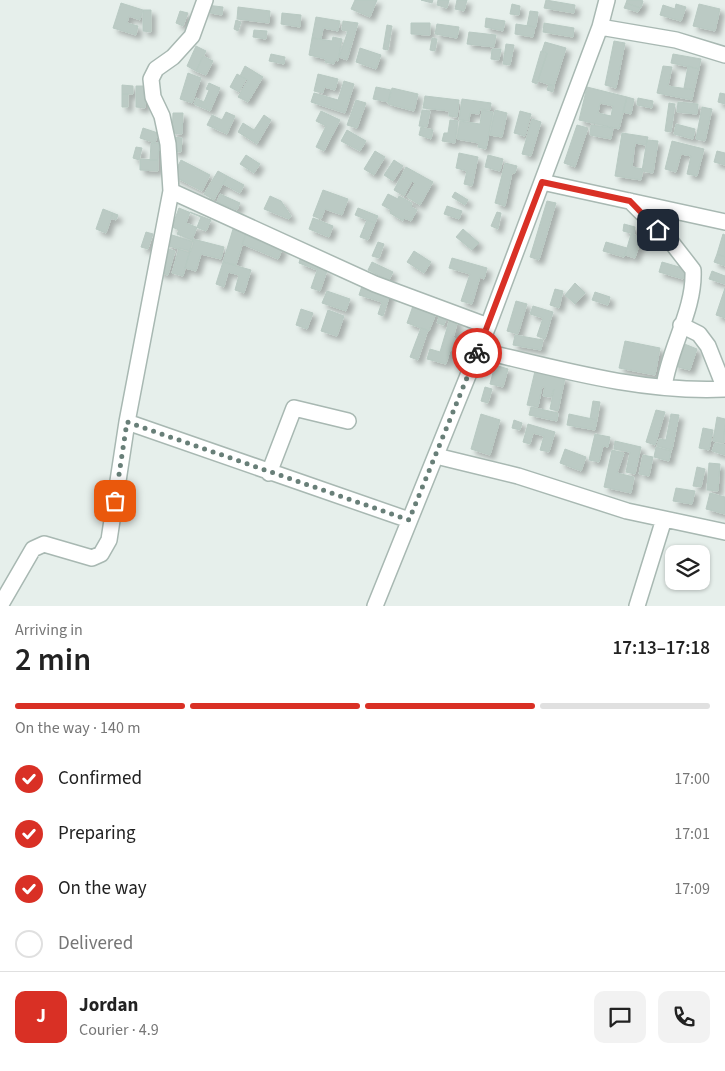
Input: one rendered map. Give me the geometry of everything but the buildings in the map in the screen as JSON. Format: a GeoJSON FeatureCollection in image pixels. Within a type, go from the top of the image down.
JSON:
{"type":"FeatureCollection","features":[{"type":"Feature","properties":{"kind":"street"},"geometry":{"type":"LineString","coordinates":[[0,606],[33,549],[44,544],[92,558],[102,554],[109,540],[127,422],[171,191],[168,144],[162,116],[153,97],[151,80],[156,69],[172,57],[192,36],[205,0]]}},
{"type":"Feature","properties":{"kind":"street"},"geometry":{"type":"LineString","coordinates":[[375,606],[488,326],[600,27],[607,0]]}},
{"type":"Feature","properties":{"kind":"street"},"geometry":{"type":"LineString","coordinates":[[600,27],[676,40],[725,55]]}},
{"type":"Feature","properties":{"kind":"street"},"geometry":{"type":"LineString","coordinates":[[542,182],[725,222]]}},
{"type":"Feature","properties":{"kind":"street"},"geometry":{"type":"LineString","coordinates":[[171,191],[375,284],[488,326]]}},
{"type":"Feature","properties":{"kind":"street"},"geometry":{"type":"LineString","coordinates":[[630,201],[672,243],[693,270],[693,282],[667,369],[664,387]]}},
{"type":"Feature","properties":{"kind":"street"},"geometry":{"type":"LineString","coordinates":[[478,350],[612,381],[692,391],[725,389],[708,346],[699,334],[681,325]]}},
{"type":"Feature","properties":{"kind":"street"},"geometry":{"type":"LineString","coordinates":[[269,473],[294,408],[348,421]]}},
{"type":"Feature","properties":{"kind":"street"},"geometry":{"type":"LineString","coordinates":[[127,422],[169,434],[269,473],[409,520]]}},
{"type":"Feature","properties":{"kind":"street"},"geometry":{"type":"LineString","coordinates":[[436,456],[518,476],[628,510],[725,532]]}},
{"type":"Feature","properties":{"kind":"street"},"geometry":{"type":"LineString","coordinates":[[637,606],[664,519]]}},
{"type":"Feature","properties":{"kind":"way so far"},"geometry":{"type":"LineString","coordinates":[[115,501],[127,422],[169,434],[269,473],[409,520],[477,353]]}},
{"type":"Feature","properties":{"kind":"route"},"geometry":{"type":"LineString","coordinates":[[477,353],[542,182],[630,201],[658,230]]}}]}
